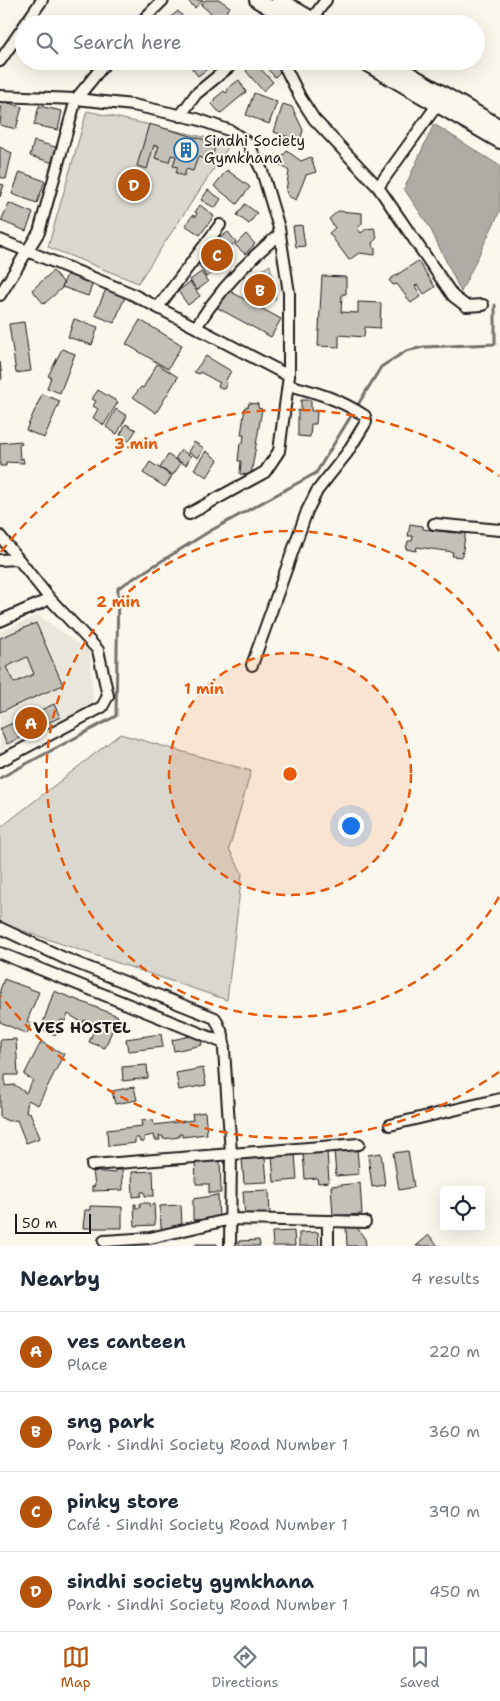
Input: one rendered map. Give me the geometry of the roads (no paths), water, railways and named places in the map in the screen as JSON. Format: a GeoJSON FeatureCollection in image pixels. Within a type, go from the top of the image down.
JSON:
{"type":"FeatureCollection","features":[{"type":"Feature","properties":{"kind":"main road"},"geometry":{"type":"LineString","coordinates":[[257,0],[284,15]]}},
{"type":"Feature","properties":{"kind":"main road"},"geometry":{"type":"LineString","coordinates":[[279,0],[288,15]]}},
{"type":"Feature","properties":{"kind":"main road"},"geometry":{"type":"LineString","coordinates":[[380,70],[500,126]]}},
{"type":"Feature","properties":{"kind":"main road"},"geometry":{"type":"LineString","coordinates":[[399,70],[500,141]]}},
{"type":"Feature","properties":{"kind":"street"},"geometry":{"type":"LineString","coordinates":[[32,15],[42,0]]}},
{"type":"Feature","properties":{"kind":"street"},"geometry":{"type":"LineString","coordinates":[[148,15],[163,0]]}},
{"type":"Feature","properties":{"kind":"street"},"geometry":{"type":"LineString","coordinates":[[319,15],[326,0]]}},
{"type":"Feature","properties":{"kind":"street"},"geometry":{"type":"LineString","coordinates":[[0,61],[15,39]]}},
{"type":"Feature","properties":{"kind":"street"},"geometry":{"type":"LineString","coordinates":[[0,295],[39,232],[76,98],[99,70]]}},
{"type":"Feature","properties":{"kind":"street"},"geometry":{"type":"LineString","coordinates":[[180,116],[196,94],[225,70]]}},
{"type":"Feature","properties":{"kind":"street"},"geometry":{"type":"LineString","coordinates":[[286,70],[300,98],[314,119],[378,187],[453,296],[466,306],[483,305]]}},
{"type":"Feature","properties":{"kind":"street"},"geometry":{"type":"LineString","coordinates":[[0,96],[76,98],[133,104],[180,116],[231,131],[248,143],[262,171],[280,234],[289,293],[289,380],[279,451],[265,472],[189,514]]}},
{"type":"Feature","properties":{"kind":"street"},"geometry":{"type":"LineString","coordinates":[[378,187],[441,100]]}},
{"type":"Feature","properties":{"kind":"street"},"geometry":{"type":"LineString","coordinates":[[158,307],[220,225]]}},
{"type":"Feature","properties":{"kind":"street"},"geometry":{"type":"LineString","coordinates":[[196,327],[226,285],[247,262],[280,234]]}},
{"type":"Feature","properties":{"kind":"street"},"geometry":{"type":"LineString","coordinates":[[0,240],[130,293],[196,327],[289,380],[350,405],[365,416],[365,426],[317,491],[307,511],[252,665]]}},
{"type":"Feature","properties":{"kind":"street"},"geometry":{"type":"LineString","coordinates":[[434,524],[500,530]]}},
{"type":"Feature","properties":{"kind":"street"},"geometry":{"type":"LineString","coordinates":[[0,536],[50,599],[98,650],[108,696],[102,707],[0,761]]}},
{"type":"Feature","properties":{"kind":"street"},"geometry":{"type":"LineString","coordinates":[[0,560],[17,559]]}},
{"type":"Feature","properties":{"kind":"street"},"geometry":{"type":"LineString","coordinates":[[0,621],[50,599]]}},
{"type":"Feature","properties":{"kind":"street"},"geometry":{"type":"LineString","coordinates":[[0,928],[64,958],[214,1018],[223,1035],[224,1043],[231,1153],[230,1246]]}},
{"type":"Feature","properties":{"kind":"street"},"geometry":{"type":"LineString","coordinates":[[0,953],[224,1043]]}},
{"type":"Feature","properties":{"kind":"street"},"geometry":{"type":"LineString","coordinates":[[390,1125],[500,1099]]}},
{"type":"Feature","properties":{"kind":"street"},"geometry":{"type":"LineString","coordinates":[[92,1165],[358,1144]]}},
{"type":"Feature","properties":{"kind":"street"},"geometry":{"type":"LineString","coordinates":[[104,1241],[150,1242],[231,1219],[365,1222]]}},
{"type":"Feature","properties":{"kind":"street"},"geometry":{"type":"LineString","coordinates":[[328,1221],[328,1246]]}},
{"type":"Feature","properties":{"kind":"waterway"},"geometry":{"type":"LineString","coordinates":[[0,778],[116,716],[118,588],[210,531],[316,473],[381,367],[406,351],[424,347],[495,344],[495,305]]}},
{"type":"Feature","properties":{"kind":"place","name":"Sindhi Society Gymkhana"},"geometry":{"type":"Point","coordinates":[186,150]}},
{"type":"Feature","properties":{"kind":"place","name":"sindhi society gymkhana"},"geometry":{"type":"Point","coordinates":[134,185]}},
{"type":"Feature","properties":{"kind":"place","name":"pinky store"},"geometry":{"type":"Point","coordinates":[217,255]}},
{"type":"Feature","properties":{"kind":"place","name":"sng park"},"geometry":{"type":"Point","coordinates":[260,290]}},
{"type":"Feature","properties":{"kind":"place","name":"ves canteen"},"geometry":{"type":"Point","coordinates":[31,723]}},
{"type":"Feature","properties":{"kind":"district","name":"VES HOSTEL"},"geometry":{"type":"Point","coordinates":[82,1027]}}]}
